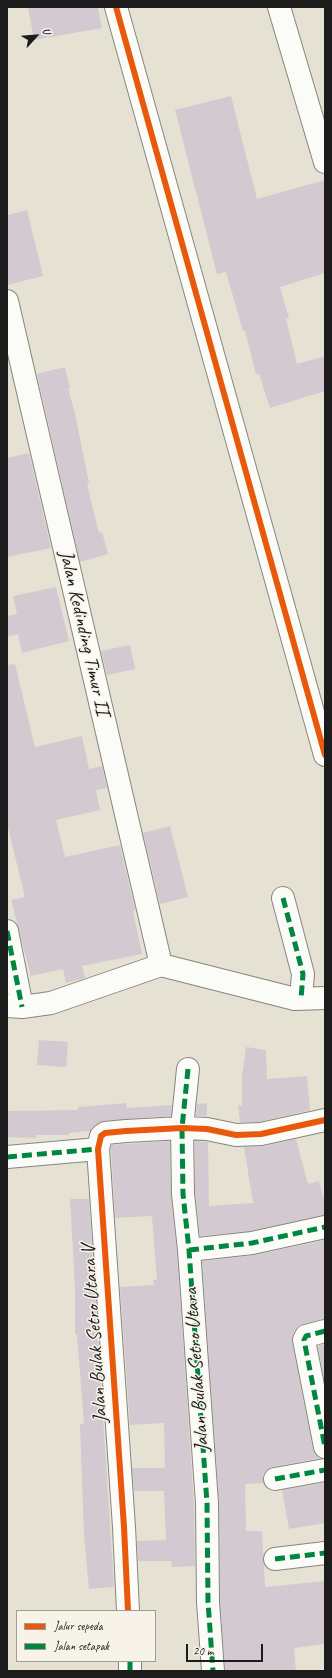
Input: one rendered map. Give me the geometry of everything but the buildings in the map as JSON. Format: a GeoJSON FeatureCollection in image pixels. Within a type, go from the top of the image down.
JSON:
{"type":"FeatureCollection","features":[{"type":"Feature","properties":{"kind":"street"},"geometry":{"type":"LineString","coordinates":[[118,7],[325,755]]}},
{"type":"Feature","properties":{"kind":"street"},"geometry":{"type":"LineString","coordinates":[[279,7],[325,162]]}},
{"type":"Feature","properties":{"kind":"street","name":"Jalan Kedinding Timur II"},"geometry":{"type":"LineString","coordinates":[[7,301],[161,965]]}},
{"type":"Feature","properties":{"kind":"street"},"geometry":{"type":"LineString","coordinates":[[283,898],[303,974],[301,999]]}},
{"type":"Feature","properties":{"kind":"street"},"geometry":{"type":"LineString","coordinates":[[7,931],[14,1007],[51,1003],[161,965],[295,999],[325,998]]}},
{"type":"Feature","properties":{"kind":"street","name":"Jalan Bulak Setro Utara"},"geometry":{"type":"LineString","coordinates":[[188,1069],[182,1128],[183,1194],[189,1250],[207,1503],[208,1602],[213,1671]]}},
{"type":"Feature","properties":{"kind":"street"},"geometry":{"type":"LineString","coordinates":[[7,1157],[98,1149],[101,1136],[105,1134],[182,1128],[207,1129],[236,1134],[261,1134],[325,1120]]}},
{"type":"Feature","properties":{"kind":"street","name":"Jalan Bulak Setro Utara V"},"geometry":{"type":"LineString","coordinates":[[98,1149],[124,1527],[128,1610]]}},
{"type":"Feature","properties":{"kind":"street"},"geometry":{"type":"LineString","coordinates":[[189,1250],[252,1243],[325,1227]]}},
{"type":"Feature","properties":{"kind":"street"},"geometry":{"type":"LineString","coordinates":[[325,1331],[306,1336],[304,1340],[325,1447]]}},
{"type":"Feature","properties":{"kind":"street"},"geometry":{"type":"LineString","coordinates":[[276,1479],[325,1470]]}},
{"type":"Feature","properties":{"kind":"street"},"geometry":{"type":"LineString","coordinates":[[275,1559],[325,1553]]}},
{"type":"Feature","properties":{"kind":"marked path"},"geometry":{"type":"LineString","coordinates":[[283,898],[303,974],[301,999]]}},
{"type":"Feature","properties":{"kind":"marked path"},"geometry":{"type":"LineString","coordinates":[[7,931],[22,1007]]}},
{"type":"Feature","properties":{"kind":"marked path"},"geometry":{"type":"LineString","coordinates":[[188,1069],[182,1128],[183,1194],[189,1250],[207,1503],[208,1602],[213,1671]]}},
{"type":"Feature","properties":{"kind":"marked path"},"geometry":{"type":"LineString","coordinates":[[7,1157],[98,1149]]}},
{"type":"Feature","properties":{"kind":"marked path"},"geometry":{"type":"LineString","coordinates":[[189,1250],[252,1243],[325,1227]]}},
{"type":"Feature","properties":{"kind":"marked path"},"geometry":{"type":"LineString","coordinates":[[325,1331],[306,1336],[304,1340],[325,1447]]}},
{"type":"Feature","properties":{"kind":"marked path"},"geometry":{"type":"LineString","coordinates":[[275,1479],[325,1470]]}},
{"type":"Feature","properties":{"kind":"marked path"},"geometry":{"type":"LineString","coordinates":[[275,1559],[325,1553]]}},
{"type":"Feature","properties":{"kind":"marked path"},"geometry":{"type":"LineString","coordinates":[[130,1662],[130,1671]]}},
{"type":"Feature","properties":{"kind":"cycle path"},"geometry":{"type":"LineString","coordinates":[[116,7],[325,755]]}},
{"type":"Feature","properties":{"kind":"cycle path"},"geometry":{"type":"LineString","coordinates":[[128,1610],[124,1527],[98,1149],[101,1136],[105,1133],[182,1128],[207,1129],[236,1135],[261,1134],[325,1120]]}}]}
